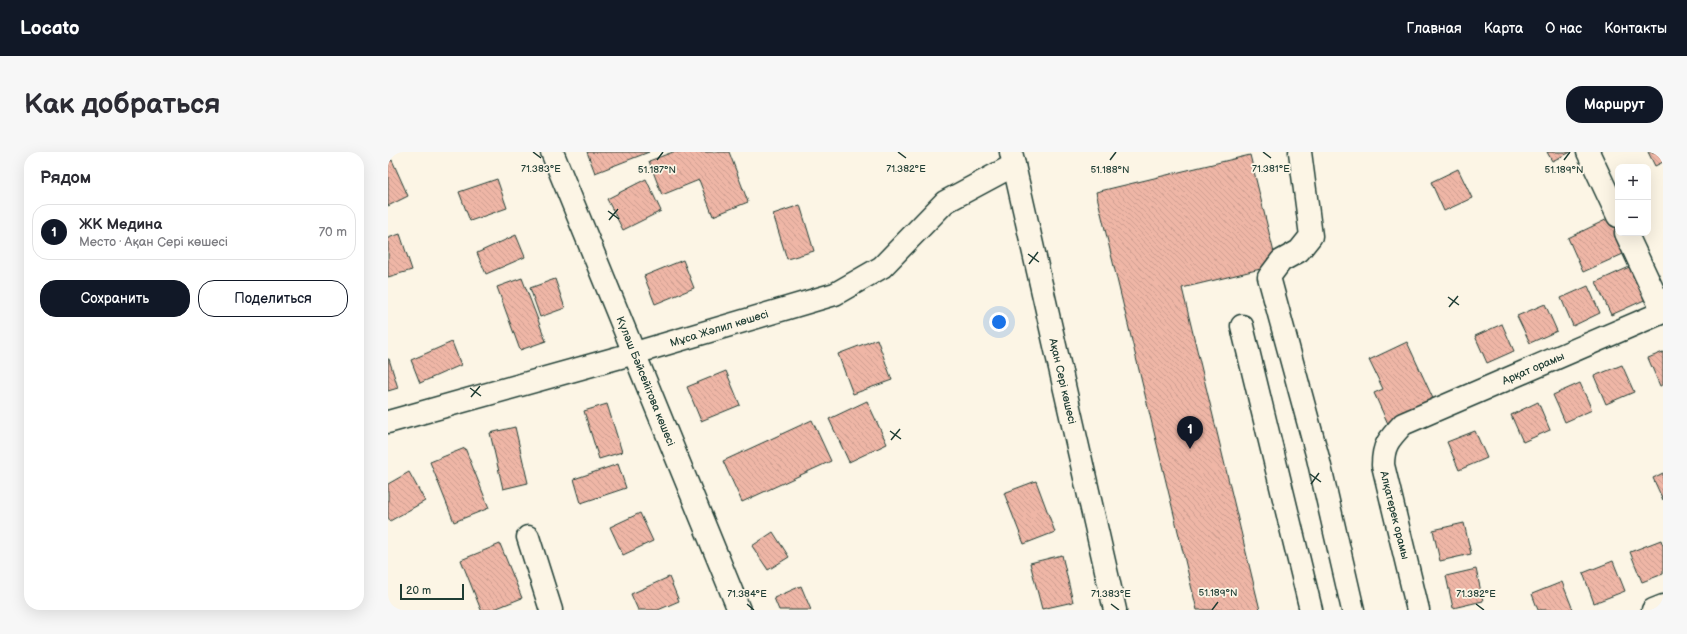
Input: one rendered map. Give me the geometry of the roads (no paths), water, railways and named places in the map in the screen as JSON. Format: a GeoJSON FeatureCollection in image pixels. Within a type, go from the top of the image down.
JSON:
{"type":"FeatureCollection","features":[{"type":"Feature","properties":{"kind":"street","name":"Күләш Бәйсейітова көшесі"},"geometry":{"type":"LineString","coordinates":[[552,152],[739,610]]}},
{"type":"Feature","properties":{"kind":"street"},"geometry":{"type":"LineString","coordinates":[[1300,152],[1311,236],[1299,251],[1281,261],[1269,277],[1318,458],[1353,610]]}},
{"type":"Feature","properties":{"kind":"street"},"geometry":{"type":"LineString","coordinates":[[1588,152],[1615,210]]}},
{"type":"Feature","properties":{"kind":"street","name":"Мұса Жәлил көшесі"},"geometry":{"type":"LineString","coordinates":[[388,422],[635,353],[835,294],[882,267],[945,202],[1013,159]]}},
{"type":"Feature","properties":{"kind":"street","name":"Ақан Сері көшесі"},"geometry":{"type":"LineString","coordinates":[[1013,159],[1115,610]]}},
{"type":"Feature","properties":{"kind":"street"},"geometry":{"type":"LineString","coordinates":[[1627,236],[1663,312]]}},
{"type":"Feature","properties":{"kind":"street","name":"Арқат орамы"},"geometry":{"type":"LineString","coordinates":[[1402,424],[1663,312]]}},
{"type":"Feature","properties":{"kind":"street"},"geometry":{"type":"LineString","coordinates":[[1242,326],[1311,610]]}},
{"type":"Feature","properties":{"kind":"street","name":"Алқатерек орамы"},"geometry":{"type":"LineString","coordinates":[[1402,424],[1387,441],[1383,455],[1383,465],[1418,610]]}},
{"type":"Feature","properties":{"kind":"street"},"geometry":{"type":"LineString","coordinates":[[528,537],[551,610]]}},
{"type":"Feature","properties":{"kind":"street"},"geometry":{"type":"LineString","coordinates":[[1653,610],[1663,606]]}},
{"type":"Feature","properties":{"kind":"place","name":"ЖК Медина"},"geometry":{"type":"Point","coordinates":[1190,449]}}]}
